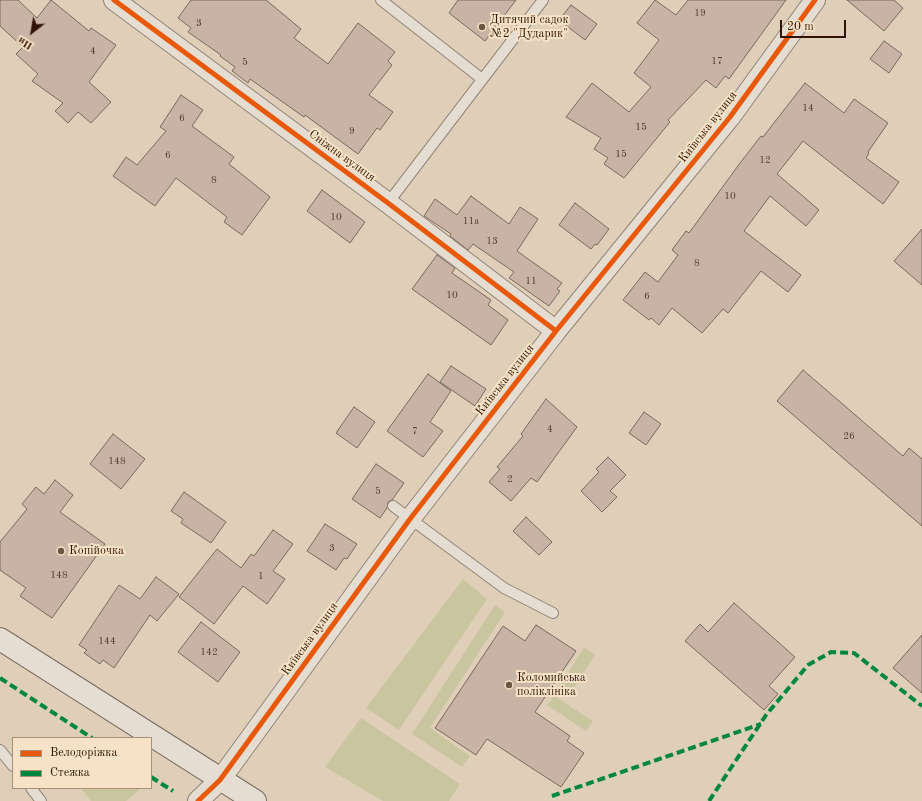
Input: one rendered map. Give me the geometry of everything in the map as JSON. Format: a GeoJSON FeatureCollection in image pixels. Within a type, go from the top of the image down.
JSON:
{"type":"FeatureCollection","features":[{"type":"Feature","properties":{"kind":"main road"},"geometry":{"type":"LineString","coordinates":[[0,639],[255,801]]}},
{"type":"Feature","properties":{"kind":"street","name":"Сніжна вулиця"},"geometry":{"type":"LineString","coordinates":[[114,0],[388,203],[556,331]]}},
{"type":"Feature","properties":{"kind":"street","name":"Київська вулиця"},"geometry":{"type":"LineString","coordinates":[[198,801],[220,780],[410,519],[556,331],[730,117],[815,0]]}},
{"type":"Feature","properties":{"kind":"lane"},"geometry":{"type":"LineString","coordinates":[[381,0],[482,79]]}},
{"type":"Feature","properties":{"kind":"lane"},"geometry":{"type":"LineString","coordinates":[[388,203],[543,0]]}},
{"type":"Feature","properties":{"kind":"lane"},"geometry":{"type":"LineString","coordinates":[[393,506],[504,588],[553,613]]}},
{"type":"Feature","properties":{"kind":"lane"},"geometry":{"type":"LineString","coordinates":[[0,750],[12,765]]}},
{"type":"Feature","properties":{"kind":"lane"},"geometry":{"type":"LineString","coordinates":[[32,789],[41,801]]}},
{"type":"Feature","properties":{"kind":"shaded area"},"geometry":{"type":"Polygon","coordinates":[[[463,579],[487,599],[399,730],[366,708],[463,579]]]}},
{"type":"Feature","properties":{"kind":"shaded area"},"geometry":{"type":"Polygon","coordinates":[[[495,605],[505,612],[430,728],[470,756],[462,767],[412,734],[495,605]]]}},
{"type":"Feature","properties":{"kind":"shaded area"},"geometry":{"type":"Polygon","coordinates":[[[584,647],[595,655],[569,696],[558,689],[584,647]]]}},
{"type":"Feature","properties":{"kind":"shaded area"},"geometry":{"type":"Polygon","coordinates":[[[554,696],[593,721],[586,731],[547,705],[554,696]]]}},
{"type":"Feature","properties":{"kind":"shaded area"},"geometry":{"type":"Polygon","coordinates":[[[361,718],[460,784],[449,801],[383,801],[325,767],[361,718]]]}},
{"type":"Feature","properties":{"kind":"shaded area"},"geometry":{"type":"Polygon","coordinates":[[[82,789],[140,789],[126,801],[91,801],[82,789]]]}},
{"type":"Feature","properties":{"kind":"building"},"geometry":{"type":"Polygon","coordinates":[[[0,0],[18,0],[37,18],[51,0],[89,31],[91,28],[116,45],[89,82],[111,102],[91,123],[78,112],[68,123],[55,111],[63,103],[32,81],[38,74],[16,54],[23,47],[0,26],[0,0]]]}},
{"type":"Feature","properties":{"kind":"building"},"geometry":{"type":"Polygon","coordinates":[[[191,0],[266,0],[301,29],[294,38],[328,64],[358,23],[395,52],[388,61],[392,65],[369,95],[393,112],[380,130],[377,128],[358,154],[305,115],[304,117],[250,79],[248,83],[232,71],[235,67],[220,56],[221,55],[188,32],[191,28],[178,18],[191,0]]]}},
{"type":"Feature","properties":{"kind":"building","name":"Дитячий садок №2 \"Дударик\""},"geometry":{"type":"Polygon","coordinates":[[[458,0],[516,0],[485,41],[449,13],[458,0]]]}},
{"type":"Feature","properties":{"kind":"building"},"geometry":{"type":"Polygon","coordinates":[[[655,0],[676,15],[688,0],[786,0],[729,79],[725,76],[716,88],[706,80],[668,120],[670,122],[624,178],[604,164],[608,158],[594,149],[601,138],[566,117],[592,83],[629,112],[651,87],[634,73],[659,40],[637,23],[655,0]]]}},
{"type":"Feature","properties":{"kind":"building"},"geometry":{"type":"Polygon","coordinates":[[[847,0],[894,0],[903,8],[884,31],[847,0]]]}},
{"type":"Feature","properties":{"kind":"building"},"geometry":{"type":"Polygon","coordinates":[[[571,5],[597,24],[585,40],[559,20],[571,5]]]}},
{"type":"Feature","properties":{"kind":"building"},"geometry":{"type":"Polygon","coordinates":[[[884,41],[902,54],[889,73],[870,59],[884,41]]]}},
{"type":"Feature","properties":{"kind":"building"},"geometry":{"type":"Polygon","coordinates":[[[805,83],[844,113],[854,99],[888,123],[868,152],[869,153],[866,158],[899,182],[883,204],[803,141],[777,174],[819,210],[806,226],[770,196],[744,231],[801,275],[788,292],[761,271],[728,313],[723,309],[702,333],[672,308],[659,325],[651,318],[649,320],[623,300],[645,272],[658,282],[678,255],[672,250],[686,231],[689,233],[740,163],[761,136],[763,137],[805,83]]]}},
{"type":"Feature","properties":{"kind":"building"},"geometry":{"type":"Polygon","coordinates":[[[181,95],[203,110],[192,126],[234,157],[229,164],[270,197],[242,235],[224,222],[227,217],[176,178],[155,206],[113,176],[126,157],[137,165],[166,131],[160,127],[181,95]]]}},
{"type":"Feature","properties":{"kind":"building"},"geometry":{"type":"Polygon","coordinates":[[[322,190],[365,222],[350,243],[307,211],[322,190]]]}},
{"type":"Feature","properties":{"kind":"building"},"geometry":{"type":"Polygon","coordinates":[[[471,196],[509,224],[520,207],[538,219],[517,251],[562,283],[557,289],[560,291],[549,306],[509,278],[514,272],[473,244],[468,250],[450,236],[451,234],[424,216],[435,199],[457,215],[471,196]]]}},
{"type":"Feature","properties":{"kind":"building"},"geometry":{"type":"Polygon","coordinates":[[[575,203],[609,229],[597,245],[595,244],[591,249],[559,225],[575,203]]]}},
{"type":"Feature","properties":{"kind":"building"},"geometry":{"type":"Polygon","coordinates":[[[922,229],[922,285],[894,261],[922,229]]]}},
{"type":"Feature","properties":{"kind":"building"},"geometry":{"type":"Polygon","coordinates":[[[437,255],[455,268],[452,273],[491,300],[488,305],[508,320],[491,345],[412,289],[437,255]]]}},
{"type":"Feature","properties":{"kind":"building"},"geometry":{"type":"Polygon","coordinates":[[[451,366],[486,389],[475,406],[440,382],[451,366]]]}},
{"type":"Feature","properties":{"kind":"building"},"geometry":{"type":"Polygon","coordinates":[[[803,370],[903,456],[909,448],[922,459],[922,526],[777,401],[803,370]]]}},
{"type":"Feature","properties":{"kind":"building"},"geometry":{"type":"Polygon","coordinates":[[[428,374],[451,391],[430,422],[443,431],[423,457],[387,431],[428,374]]]}},
{"type":"Feature","properties":{"kind":"building"},"geometry":{"type":"Polygon","coordinates":[[[546,399],[577,427],[537,482],[531,478],[511,501],[489,482],[500,469],[497,467],[523,436],[521,434],[546,399]]]}},
{"type":"Feature","properties":{"kind":"building"},"geometry":{"type":"Polygon","coordinates":[[[354,407],[375,422],[357,448],[336,433],[354,407]]]}},
{"type":"Feature","properties":{"kind":"building"},"geometry":{"type":"Polygon","coordinates":[[[644,412],[661,424],[646,445],[629,433],[644,412]]]}},
{"type":"Feature","properties":{"kind":"building"},"geometry":{"type":"Polygon","coordinates":[[[113,434],[145,459],[121,489],[90,464],[113,434]]]}},
{"type":"Feature","properties":{"kind":"building"},"geometry":{"type":"Polygon","coordinates":[[[608,457],[626,475],[610,491],[617,497],[602,512],[581,491],[599,472],[596,469],[608,457]]]}},
{"type":"Feature","properties":{"kind":"building"},"geometry":{"type":"Polygon","coordinates":[[[376,464],[404,483],[392,500],[388,502],[387,508],[380,518],[352,499],[376,464]]]}},
{"type":"Feature","properties":{"kind":"building"},"geometry":{"type":"Polygon","coordinates":[[[55,480],[73,495],[60,512],[105,544],[52,618],[20,596],[26,588],[0,570],[0,542],[27,509],[22,504],[36,487],[44,494],[55,480]]]}},
{"type":"Feature","properties":{"kind":"building"},"geometry":{"type":"Polygon","coordinates":[[[184,492],[226,522],[211,543],[181,523],[183,519],[171,511],[184,492]]]}},
{"type":"Feature","properties":{"kind":"building"},"geometry":{"type":"Polygon","coordinates":[[[526,517],[552,542],[539,555],[513,531],[526,517]]]}},
{"type":"Feature","properties":{"kind":"building"},"geometry":{"type":"Polygon","coordinates":[[[325,524],[357,544],[347,559],[344,558],[336,570],[307,551],[325,524]]]}},
{"type":"Feature","properties":{"kind":"building"},"geometry":{"type":"Polygon","coordinates":[[[273,530],[293,544],[273,571],[285,579],[267,604],[243,586],[214,624],[179,597],[217,549],[241,568],[251,554],[254,556],[273,530]]]}},
{"type":"Feature","properties":{"kind":"building"},"geometry":{"type":"Polygon","coordinates":[[[156,577],[179,594],[157,621],[150,615],[114,668],[103,660],[100,664],[84,653],[87,650],[79,645],[119,585],[140,599],[156,577]]]}},
{"type":"Feature","properties":{"kind":"building"},"geometry":{"type":"Polygon","coordinates":[[[734,603],[795,657],[769,686],[778,694],[764,710],[685,641],[700,624],[708,632],[734,603]]]}},
{"type":"Feature","properties":{"kind":"building"},"geometry":{"type":"Polygon","coordinates":[[[201,622],[240,652],[218,682],[178,652],[201,622]]]}},
{"type":"Feature","properties":{"kind":"building","name":"Коломийська поліклініка"},"geometry":{"type":"Polygon","coordinates":[[[536,625],[576,651],[535,712],[570,736],[567,741],[584,753],[561,787],[487,739],[476,755],[435,728],[503,626],[525,641],[536,625]]]}},
{"type":"Feature","properties":{"kind":"building"},"geometry":{"type":"Polygon","coordinates":[[[922,635],[922,693],[893,668],[922,635]]]}},
{"type":"Feature","properties":{"kind":"marked path"},"geometry":{"type":"LineString","coordinates":[[709,801],[766,715],[808,665],[831,652],[854,653],[922,706]]}},
{"type":"Feature","properties":{"kind":"marked path"},"geometry":{"type":"LineString","coordinates":[[0,678],[90,737]]}},
{"type":"Feature","properties":{"kind":"marked path"},"geometry":{"type":"LineString","coordinates":[[552,796],[761,724]]}},
{"type":"Feature","properties":{"kind":"marked path"},"geometry":{"type":"LineString","coordinates":[[152,778],[173,791]]}},
{"type":"Feature","properties":{"kind":"cycle path"},"geometry":{"type":"LineString","coordinates":[[114,0],[388,203],[556,331]]}},
{"type":"Feature","properties":{"kind":"cycle path"},"geometry":{"type":"LineString","coordinates":[[198,801],[220,780],[410,519],[556,331],[730,117],[815,0]]}},
{"type":"Feature","properties":{"kind":"place","name":"Дитячий садок №2 \"Дударик\""},"geometry":{"type":"Point","coordinates":[482,27]}},
{"type":"Feature","properties":{"kind":"place","name":"Копійочка"},"geometry":{"type":"Point","coordinates":[61,551]}},
{"type":"Feature","properties":{"kind":"place","name":"Коломийська поліклініка"},"geometry":{"type":"Point","coordinates":[509,685]}}]}
